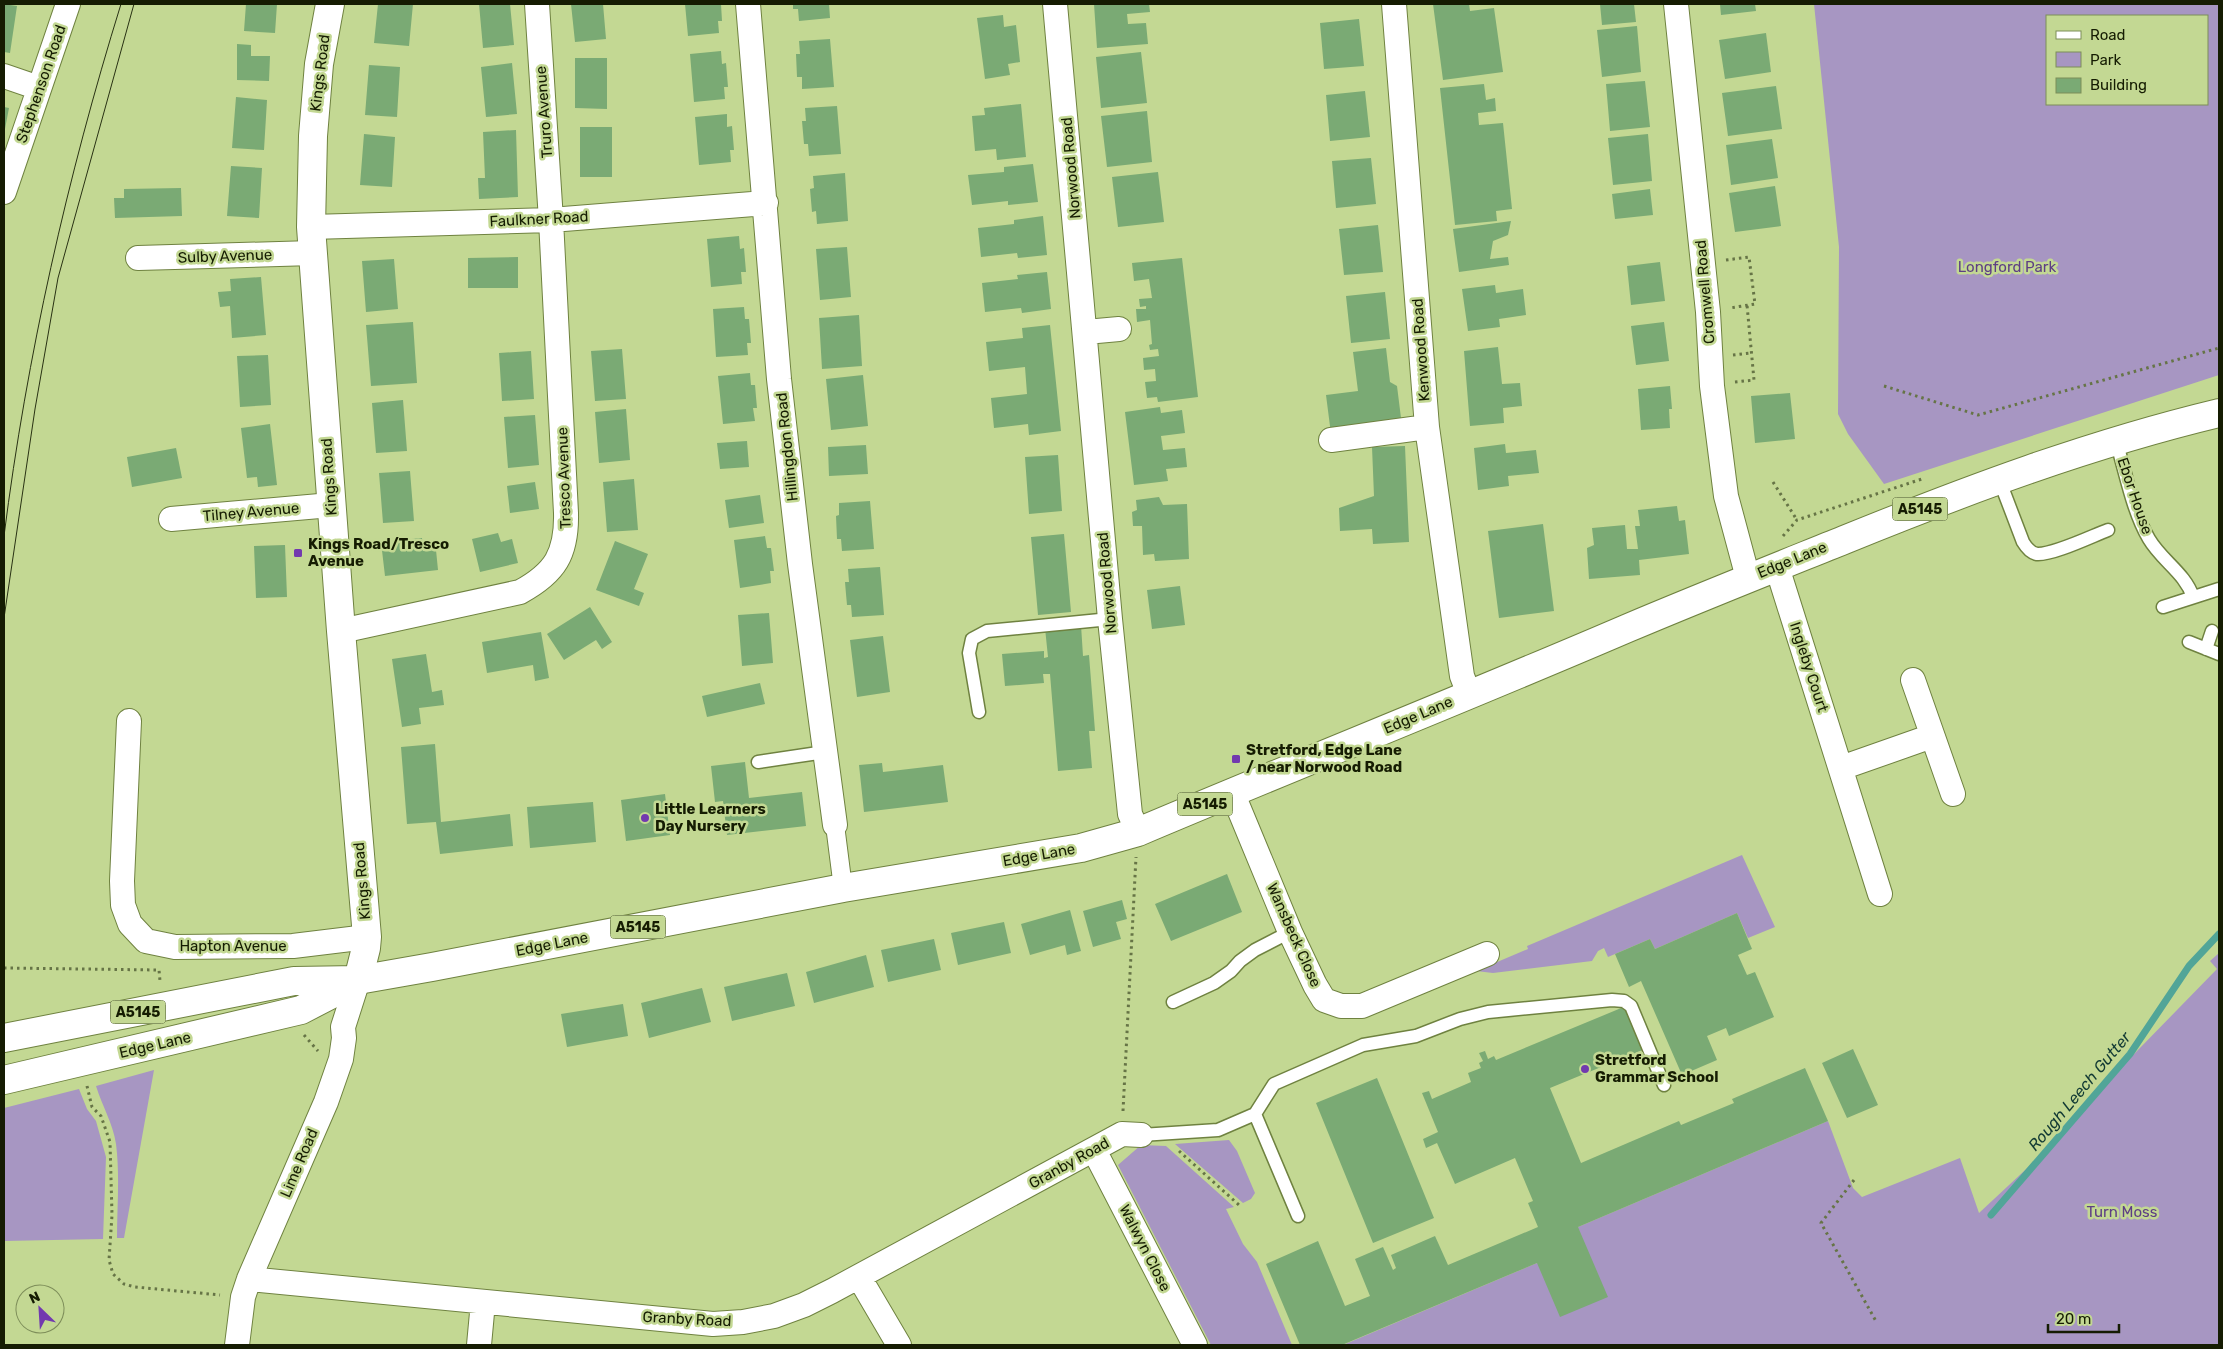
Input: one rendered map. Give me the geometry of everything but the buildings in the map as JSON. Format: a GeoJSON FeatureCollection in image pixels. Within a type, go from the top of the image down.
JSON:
{"type":"FeatureCollection","features":[{"type":"Feature","properties":{"kind":"main road","name":"Kings Road"},"geometry":{"type":"LineString","coordinates":[[330,4],[319,64],[313,136],[312,227],[331,506],[367,937],[358,980]]}},
{"type":"Feature","properties":{"kind":"main road","name":"Edge Lane"},"geometry":{"type":"LineString","coordinates":[[4,1038],[294,981],[358,980],[843,888],[1081,848],[1138,832],[1748,578],[1999,479],[2161,427],[2219,413]]}},
{"type":"Feature","properties":{"kind":"main road","name":"Edge Lane"},"geometry":{"type":"LineString","coordinates":[[4,1080],[301,1010],[358,980]]}},
{"type":"Feature","properties":{"kind":"street","name":"Stephenson Road"},"geometry":{"type":"LineString","coordinates":[[4,192],[68,4]]}},
{"type":"Feature","properties":{"kind":"street","name":"Truro Avenue"},"geometry":{"type":"LineString","coordinates":[[537,4],[551,220]]}},
{"type":"Feature","properties":{"kind":"street","name":"Hillingdon Road"},"geometry":{"type":"LineString","coordinates":[[748,4],[766,203],[779,378],[800,564],[843,888]]}},
{"type":"Feature","properties":{"kind":"street","name":"Norwood Road"},"geometry":{"type":"LineString","coordinates":[[1055,4],[1086,332],[1110,619],[1130,814],[1138,832]]}},
{"type":"Feature","properties":{"kind":"street","name":"Kenwood Road"},"geometry":{"type":"LineString","coordinates":[[1394,4],[1427,427],[1462,676],[1469,694]]}},
{"type":"Feature","properties":{"kind":"street","name":"Cromwell Road"},"geometry":{"type":"LineString","coordinates":[[1676,4],[1708,312],[1712,386],[1726,496],[1748,578]]}},
{"type":"Feature","properties":{"kind":"street"},"geometry":{"type":"LineString","coordinates":[[4,76],[39,88]]}},
{"type":"Feature","properties":{"kind":"street","name":"Faulkner Road"},"geometry":{"type":"LineString","coordinates":[[312,227],[551,220],[766,203]]}},
{"type":"Feature","properties":{"kind":"street","name":"Tresco Avenue"},"geometry":{"type":"LineString","coordinates":[[341,631],[520,592],[545,576],[562,553],[567,534],[551,220]]}},
{"type":"Feature","properties":{"kind":"street","name":"Sulby Avenue"},"geometry":{"type":"LineString","coordinates":[[138,258],[313,254]]}},
{"type":"Feature","properties":{"kind":"street"},"geometry":{"type":"LineString","coordinates":[[1086,332],[1119,329]]}},
{"type":"Feature","properties":{"kind":"street"},"geometry":{"type":"LineString","coordinates":[[1332,440],[1427,427]]}},
{"type":"Feature","properties":{"kind":"street","name":"Tilney Avenue"},"geometry":{"type":"LineString","coordinates":[[171,519],[331,506]]}},
{"type":"Feature","properties":{"kind":"street","name":"Ingleby Court"},"geometry":{"type":"LineString","coordinates":[[1777,567],[1880,894]]}},
{"type":"Feature","properties":{"kind":"street"},"geometry":{"type":"LineString","coordinates":[[1912,680],[1953,794]]}},
{"type":"Feature","properties":{"kind":"street","name":"Hapton Avenue"},"geometry":{"type":"LineString","coordinates":[[129,721],[122,881],[123,905],[130,924],[146,941],[175,947],[284,946],[367,937]]}},
{"type":"Feature","properties":{"kind":"street"},"geometry":{"type":"LineString","coordinates":[[1841,768],[1932,736]]}},
{"type":"Feature","properties":{"kind":"street","name":"Wansbeck Close"},"geometry":{"type":"LineString","coordinates":[[1232,792],[1290,932],[1324,1000],[1341,1006],[1362,1006],[1487,954]]}},
{"type":"Feature","properties":{"kind":"street","name":"Lime Road"},"geometry":{"type":"LineString","coordinates":[[237,1345],[246,1288],[328,1095],[341,1059],[344,1038],[343,1027],[358,980]]}},
{"type":"Feature","properties":{"kind":"street","name":"Granby Road"},"geometry":{"type":"LineString","coordinates":[[246,1288],[483,1302],[712,1335],[743,1322],[774,1316],[804,1305],[1094,1150],[1141,1135]]}},
{"type":"Feature","properties":{"kind":"street","name":"Walwyn Close"},"geometry":{"type":"LineString","coordinates":[[1094,1150],[1195,1345]]}},
{"type":"Feature","properties":{"kind":"street"},"geometry":{"type":"LineString","coordinates":[[859,1277],[898,1345]]}},
{"type":"Feature","properties":{"kind":"street"},"geometry":{"type":"LineString","coordinates":[[479,1345],[483,1302]]}},
{"type":"Feature","properties":{"kind":"lane","name":"Ebor House"},"geometry":{"type":"LineString","coordinates":[[2116,441],[2142,526],[2150,542],[2183,577],[2193,597]]}},
{"type":"Feature","properties":{"kind":"lane"},"geometry":{"type":"LineString","coordinates":[[1999,479],[2023,542],[2028,550],[2036,554],[2048,552],[2108,530]]}},
{"type":"Feature","properties":{"kind":"lane"},"geometry":{"type":"LineString","coordinates":[[2164,607],[2219,589]]}},
{"type":"Feature","properties":{"kind":"lane"},"geometry":{"type":"LineString","coordinates":[[979,712],[969,653],[972,639],[987,631],[1110,619]]}},
{"type":"Feature","properties":{"kind":"lane"},"geometry":{"type":"LineString","coordinates":[[2206,649],[2212,630]]}},
{"type":"Feature","properties":{"kind":"lane"},"geometry":{"type":"LineString","coordinates":[[2189,642],[2219,654]]}},
{"type":"Feature","properties":{"kind":"lane"},"geometry":{"type":"LineString","coordinates":[[758,762],[825,752]]}},
{"type":"Feature","properties":{"kind":"lane"},"geometry":{"type":"LineString","coordinates":[[1173,1002],[1214,982],[1231,971],[1240,961],[1256,950],[1290,932]]}},
{"type":"Feature","properties":{"kind":"lane"},"geometry":{"type":"LineString","coordinates":[[1141,1135],[1218,1130],[1255,1114],[1274,1084],[1363,1045],[1416,1036],[1460,1019],[1488,1012],[1612,1000],[1624,1001],[1631,1006],[1664,1085]]}},
{"type":"Feature","properties":{"kind":"lane"},"geometry":{"type":"LineString","coordinates":[[1255,1114],[1298,1216]]}},
{"type":"Feature","properties":{"kind":"path"},"geometry":{"type":"LineString","coordinates":[[1708,312],[1755,304],[1749,257]]}},
{"type":"Feature","properties":{"kind":"path"},"geometry":{"type":"LineString","coordinates":[[1747,305],[1754,380]]}},
{"type":"Feature","properties":{"kind":"path"},"geometry":{"type":"LineString","coordinates":[[1884,386],[1978,415],[2219,348]]}},
{"type":"Feature","properties":{"kind":"path"},"geometry":{"type":"LineString","coordinates":[[1773,482],[1797,520]]}},
{"type":"Feature","properties":{"kind":"path"},"geometry":{"type":"LineString","coordinates":[[1138,832],[1141,1135],[1238,1205]]}},
{"type":"Feature","properties":{"kind":"path"},"geometry":{"type":"LineString","coordinates":[[4,968],[158,970],[162,990]]}},
{"type":"Feature","properties":{"kind":"path"},"geometry":{"type":"LineString","coordinates":[[86,1082],[92,1107],[101,1116],[110,1142],[112,1215],[109,1260],[113,1274],[124,1284],[135,1288],[246,1288]]}},
{"type":"Feature","properties":{"kind":"path"},"geometry":{"type":"LineString","coordinates":[[1854,1180],[1821,1223],[1877,1323]]}},
{"type":"Feature","properties":{"kind":"green space","name":"Longford Park"},"geometry":{"type":"Polygon","coordinates":[[[1814,4],[2219,4],[2219,375],[1884,484],[1848,434],[1838,414],[1839,247],[1814,4]]]}},
{"type":"Feature","properties":{"kind":"green space"},"geometry":{"type":"Polygon","coordinates":[[[1742,855],[1775,927],[1748,938],[1737,913],[1655,949],[1650,939],[1608,957],[1604,948],[1598,951],[1592,961],[1493,973],[1476,971],[1528,949],[1527,946],[1742,855]]]}},
{"type":"Feature","properties":{"kind":"green space","name":"Turn Moss"},"geometry":{"type":"Polygon","coordinates":[[[2219,953],[2219,1345],[1343,1345],[1537,1263],[1578,1227],[1828,1121],[1853,1188],[1862,1197],[1960,1158],[1979,1213],[2050,1147],[2098,1091],[2217,969],[2210,961],[2219,953]]]}},
{"type":"Feature","properties":{"kind":"green space"},"geometry":{"type":"Polygon","coordinates":[[[154,1070],[124,1238],[117,1238],[118,1179],[116,1144],[96,1086],[154,1070]]]}},
{"type":"Feature","properties":{"kind":"green space"},"geometry":{"type":"Polygon","coordinates":[[[79,1089],[87,1109],[96,1121],[106,1157],[103,1239],[4,1241],[4,1108],[79,1089]]]}},
{"type":"Feature","properties":{"kind":"green space"},"geometry":{"type":"Polygon","coordinates":[[[1229,1140],[1237,1151],[1255,1193],[1251,1199],[1243,1203],[1175,1144],[1229,1140]]]}},
{"type":"Feature","properties":{"kind":"green space"},"geometry":{"type":"Polygon","coordinates":[[[1141,1145],[1166,1146],[1234,1207],[1226,1209],[1243,1244],[1257,1262],[1292,1345],[1211,1345],[1118,1165],[1141,1145]]]}},
{"type":"Feature","properties":{"kind":"waterway","name":"Rough Leech Gutter"},"geometry":{"type":"LineString","coordinates":[[1991,1215],[2130,1054],[2189,966],[2219,934]]}},
{"type":"Feature","properties":{"kind":"tram line"},"geometry":{"type":"LineString","coordinates":[[4,536],[24,401],[51,267],[83,135],[121,4]]}},
{"type":"Feature","properties":{"kind":"tram line"},"geometry":{"type":"LineString","coordinates":[[4,618],[35,409],[58,278],[134,4]]}},
{"type":"Feature","properties":{"kind":"place","name":"Kings Road/Tresco Avenue"},"geometry":{"type":"Point","coordinates":[298,553]}},
{"type":"Feature","properties":{"kind":"place","name":"Stretford, Edge Lane / near Norwood Road"},"geometry":{"type":"Point","coordinates":[1236,759]}},
{"type":"Feature","properties":{"kind":"place","name":"Little Learners Day Nursery"},"geometry":{"type":"Point","coordinates":[645,818]}},
{"type":"Feature","properties":{"kind":"place","name":"Stretford Grammar School"},"geometry":{"type":"Point","coordinates":[1585,1069]}}]}
